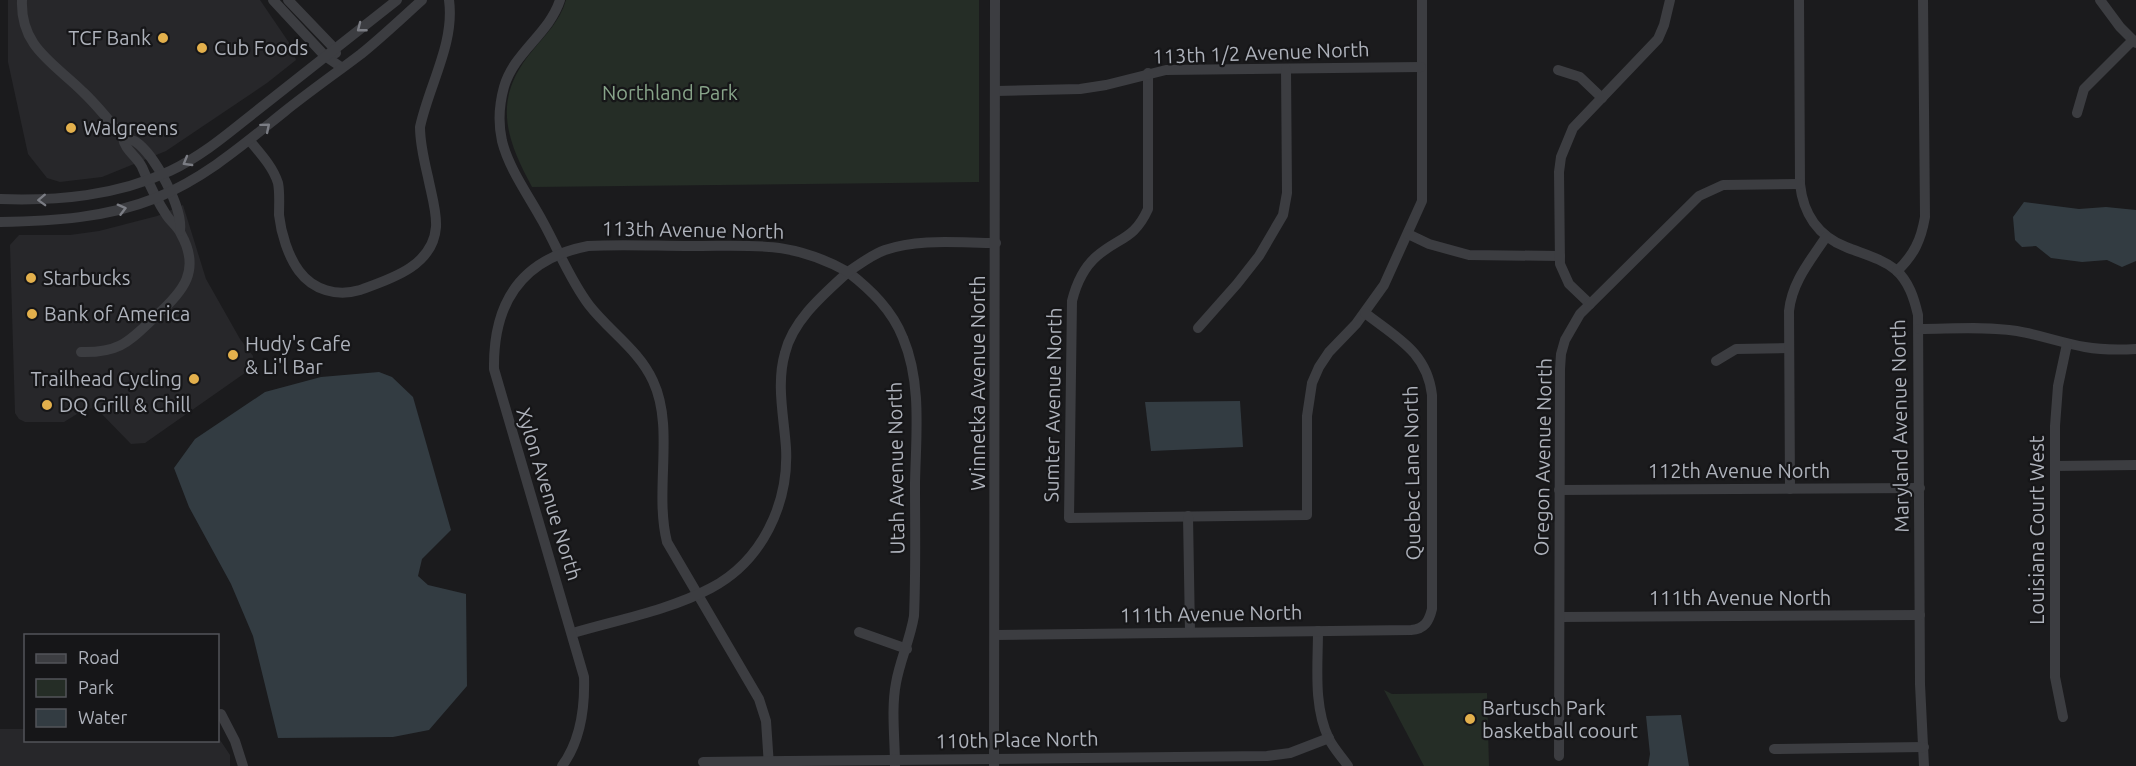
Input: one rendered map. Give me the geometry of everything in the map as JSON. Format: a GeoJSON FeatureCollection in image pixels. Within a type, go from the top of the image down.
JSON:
{"type":"FeatureCollection","features":[{"type":"Feature","properties":{"kind":"street"},"geometry":{"type":"LineString","coordinates":[[22,0],[21,10],[26,30],[36,48],[98,107],[123,137],[136,142],[150,157],[170,192],[181,222],[180,231]]}},
{"type":"Feature","properties":{"kind":"street"},"geometry":{"type":"LineString","coordinates":[[273,0],[325,56],[341,67]]}},
{"type":"Feature","properties":{"kind":"street"},"geometry":{"type":"LineString","coordinates":[[288,0],[334,48],[341,67]]}},
{"type":"Feature","properties":{"kind":"street"},"geometry":{"type":"LineString","coordinates":[[0,199],[69,198],[118,189],[161,175],[184,164],[218,143],[334,48],[397,0]]}},
{"type":"Feature","properties":{"kind":"street"},"geometry":{"type":"LineString","coordinates":[[0,222],[86,217],[122,209],[170,192],[202,174],[250,141],[341,67],[360,55],[422,0]]}},
{"type":"Feature","properties":{"kind":"street"},"geometry":{"type":"LineString","coordinates":[[250,141],[270,167],[276,179],[280,221],[286,242],[291,256],[305,279],[334,293],[349,293],[416,265],[428,251],[436,228],[435,211],[420,140],[420,127],[448,37],[451,19],[449,0]]}},
{"type":"Feature","properties":{"kind":"street"},"geometry":{"type":"LineString","coordinates":[[560,0],[552,17],[517,59],[508,74],[502,96],[500,119],[503,144],[577,286],[590,305],[634,352],[656,387],[662,410],[662,524],[667,542],[759,699],[766,721],[769,764]]}},
{"type":"Feature","properties":{"kind":"street","name":"Winnetka Avenue North"},"geometry":{"type":"LineString","coordinates":[[994,762],[995,0]]}},
{"type":"Feature","properties":{"kind":"street"},"geometry":{"type":"LineString","coordinates":[[1190,632],[1188,516],[1307,515],[1307,416],[1312,383],[1329,352],[1365,313],[1384,285],[1420,209],[1423,192],[1422,0]]}},
{"type":"Feature","properties":{"kind":"street"},"geometry":{"type":"LineString","coordinates":[[1670,0],[1658,39],[1574,128],[1561,157],[1559,172],[1560,264],[1569,284],[1590,304],[1699,196],[1723,185],[1800,184]]}},
{"type":"Feature","properties":{"kind":"street","name":"Maryland Avenue North"},"geometry":{"type":"LineString","coordinates":[[1798,0],[1800,184],[1803,203],[1808,215],[1826,237],[1846,248],[1883,261],[1897,271],[1907,284],[1914,299],[1919,329],[1920,684],[1924,766]]}},
{"type":"Feature","properties":{"kind":"street"},"geometry":{"type":"LineString","coordinates":[[1897,271],[1917,248],[1925,217],[1923,0]]}},
{"type":"Feature","properties":{"kind":"street"},"geometry":{"type":"LineString","coordinates":[[2077,112],[2084,89],[2134,42],[2100,0]]}},
{"type":"Feature","properties":{"kind":"street","name":"113th 1/2 Avenue North"},"geometry":{"type":"LineString","coordinates":[[996,91],[1080,89],[1106,85],[1148,73],[1185,69],[1422,67]]}},
{"type":"Feature","properties":{"kind":"street"},"geometry":{"type":"LineString","coordinates":[[1198,328],[1259,256],[1283,215],[1287,193],[1286,69]]}},
{"type":"Feature","properties":{"kind":"street"},"geometry":{"type":"LineString","coordinates":[[1558,70],[1580,77],[1602,98]]}},
{"type":"Feature","properties":{"kind":"street","name":"Sumter Avenue North"},"geometry":{"type":"LineString","coordinates":[[1148,73],[1148,209],[1134,232],[1091,262],[1076,286],[1072,302],[1069,518],[1188,516]]}},
{"type":"Feature","properties":{"kind":"street"},"geometry":{"type":"LineString","coordinates":[[81,352],[118,348],[177,296],[187,281],[189,249],[180,231],[166,214],[142,166],[123,144],[123,137]]}},
{"type":"Feature","properties":{"kind":"street"},"geometry":{"type":"LineString","coordinates":[[1408,234],[1429,244],[1469,255],[1560,256]]}},
{"type":"Feature","properties":{"kind":"street"},"geometry":{"type":"LineString","coordinates":[[1790,489],[1790,298],[1802,271],[1826,237]]}},
{"type":"Feature","properties":{"kind":"street"},"geometry":{"type":"LineString","coordinates":[[573,633],[698,595],[729,576],[745,562],[770,528],[778,509],[787,467],[781,370],[785,351],[793,333],[808,312],[848,272],[866,259],[885,250],[906,245],[996,243]]}},
{"type":"Feature","properties":{"kind":"street","name":"113th Avenue North"},"geometry":{"type":"LineString","coordinates":[[560,254],[576,249],[601,246],[772,245],[807,252],[848,272]]}},
{"type":"Feature","properties":{"kind":"street","name":"Xylon Avenue North"},"geometry":{"type":"LineString","coordinates":[[560,254],[532,270],[511,295],[501,314],[496,331],[494,369],[584,677],[585,699],[582,721],[575,743],[562,766]]}},
{"type":"Feature","properties":{"kind":"street","name":"Utah Avenue North"},"geometry":{"type":"LineString","coordinates":[[848,272],[887,309],[903,336],[914,374],[916,399],[915,597],[913,623],[896,682],[895,763]]}},
{"type":"Feature","properties":{"kind":"street","name":"Oregon Avenue North"},"geometry":{"type":"LineString","coordinates":[[1559,756],[1561,354],[1571,327],[1590,304]]}},
{"type":"Feature","properties":{"kind":"street","name":"Quebec Lane North"},"geometry":{"type":"LineString","coordinates":[[1365,313],[1420,359],[1431,382],[1432,609],[1427,623]]}},
{"type":"Feature","properties":{"kind":"street"},"geometry":{"type":"LineString","coordinates":[[1919,329],[1985,328],[2039,335],[2067,344],[2103,349],[2136,349]]}},
{"type":"Feature","properties":{"kind":"street","name":"Louisiana Court West"},"geometry":{"type":"LineString","coordinates":[[2063,717],[2055,677],[2055,426],[2058,386],[2067,344]]}},
{"type":"Feature","properties":{"kind":"street"},"geometry":{"type":"LineString","coordinates":[[1716,361],[1736,349],[1789,348]]}},
{"type":"Feature","properties":{"kind":"street"},"geometry":{"type":"LineString","coordinates":[[2055,466],[2136,465]]}},
{"type":"Feature","properties":{"kind":"street","name":"112th Avenue North"},"geometry":{"type":"LineString","coordinates":[[1559,490],[1920,488]]}},
{"type":"Feature","properties":{"kind":"street","name":"111th Avenue North"},"geometry":{"type":"LineString","coordinates":[[1560,617],[1920,615]]}},
{"type":"Feature","properties":{"kind":"street","name":"111th Avenue North"},"geometry":{"type":"LineString","coordinates":[[995,635],[1411,630],[1422,628],[1427,623]]}},
{"type":"Feature","properties":{"kind":"street"},"geometry":{"type":"LineString","coordinates":[[1318,631],[1318,692],[1321,709],[1329,738],[1348,766]]}},
{"type":"Feature","properties":{"kind":"street"},"geometry":{"type":"LineString","coordinates":[[859,632],[907,649]]}},
{"type":"Feature","properties":{"kind":"street"},"geometry":{"type":"LineString","coordinates":[[222,714],[235,741],[243,766]]}},
{"type":"Feature","properties":{"kind":"street","name":"110th Place North"},"geometry":{"type":"LineString","coordinates":[[703,762],[769,764],[994,762],[1267,756],[1290,753],[1329,738]]}},
{"type":"Feature","properties":{"kind":"street"},"geometry":{"type":"LineString","coordinates":[[1774,749],[1924,747]]}},
{"type":"Feature","properties":{"kind":"shaded area"},"geometry":{"type":"Polygon","coordinates":[[[8,0],[260,0],[292,47],[296,60],[267,83],[166,151],[102,177],[60,182],[47,178],[28,154],[8,62],[8,0]]]}},
{"type":"Feature","properties":{"kind":"shaded area"},"geometry":{"type":"Polygon","coordinates":[[[183,205],[206,279],[240,339],[253,356],[252,368],[145,443],[131,444],[96,408],[85,409],[64,422],[25,422],[19,419],[15,413],[10,245],[19,235],[70,235],[99,231],[157,216],[183,205]]]}},
{"type":"Feature","properties":{"kind":"shaded area"},"geometry":{"type":"Polygon","coordinates":[[[0,729],[24,729],[24,742],[219,742],[219,738],[230,755],[230,766],[0,766],[0,729]]]}},
{"type":"Feature","properties":{"kind":"green space","name":"Northland Park"},"geometry":{"type":"Polygon","coordinates":[[[566,0],[979,0],[979,182],[532,187],[515,151],[510,134],[507,118],[508,101],[520,68],[548,33],[566,0]]]}},
{"type":"Feature","properties":{"kind":"green space"},"geometry":{"type":"Polygon","coordinates":[[[1384,690],[1392,694],[1487,693],[1489,766],[1424,766],[1384,690]]]}},
{"type":"Feature","properties":{"kind":"water"},"geometry":{"type":"Polygon","coordinates":[[[2024,202],[2079,209],[2106,207],[2136,210],[2136,261],[2122,267],[2107,260],[2082,262],[2051,258],[2036,246],[2022,247],[2015,240],[2013,217],[2024,202]]]}},
{"type":"Feature","properties":{"kind":"water"},"geometry":{"type":"Polygon","coordinates":[[[379,372],[392,377],[413,397],[451,530],[422,559],[418,576],[428,585],[466,594],[467,686],[429,730],[393,737],[278,738],[253,636],[231,584],[189,507],[174,468],[195,439],[265,392],[321,377],[379,372]]]}},
{"type":"Feature","properties":{"kind":"water"},"geometry":{"type":"Polygon","coordinates":[[[1240,401],[1243,447],[1151,451],[1145,402],[1240,401]]]}},
{"type":"Feature","properties":{"kind":"water"},"geometry":{"type":"Polygon","coordinates":[[[1681,715],[1689,766],[1648,766],[1650,754],[1646,716],[1681,715]]]}},
{"type":"Feature","properties":{"kind":"place","name":"TCF Bank"},"geometry":{"type":"Point","coordinates":[163,38]}},
{"type":"Feature","properties":{"kind":"place","name":"Cub Foods"},"geometry":{"type":"Point","coordinates":[202,48]}},
{"type":"Feature","properties":{"kind":"place","name":"Walgreens"},"geometry":{"type":"Point","coordinates":[71,128]}},
{"type":"Feature","properties":{"kind":"place","name":"Starbucks"},"geometry":{"type":"Point","coordinates":[31,278]}},
{"type":"Feature","properties":{"kind":"place","name":"Bank of America"},"geometry":{"type":"Point","coordinates":[32,314]}},
{"type":"Feature","properties":{"kind":"place","name":"Hudy's Cafe & Li'l Bar"},"geometry":{"type":"Point","coordinates":[233,355]}},
{"type":"Feature","properties":{"kind":"place","name":"Trailhead Cycling"},"geometry":{"type":"Point","coordinates":[194,379]}},
{"type":"Feature","properties":{"kind":"place","name":"DQ Grill & Chill"},"geometry":{"type":"Point","coordinates":[47,405]}},
{"type":"Feature","properties":{"kind":"place","name":"Bartusch Park basketball coourt"},"geometry":{"type":"Point","coordinates":[1470,719]}}]}
